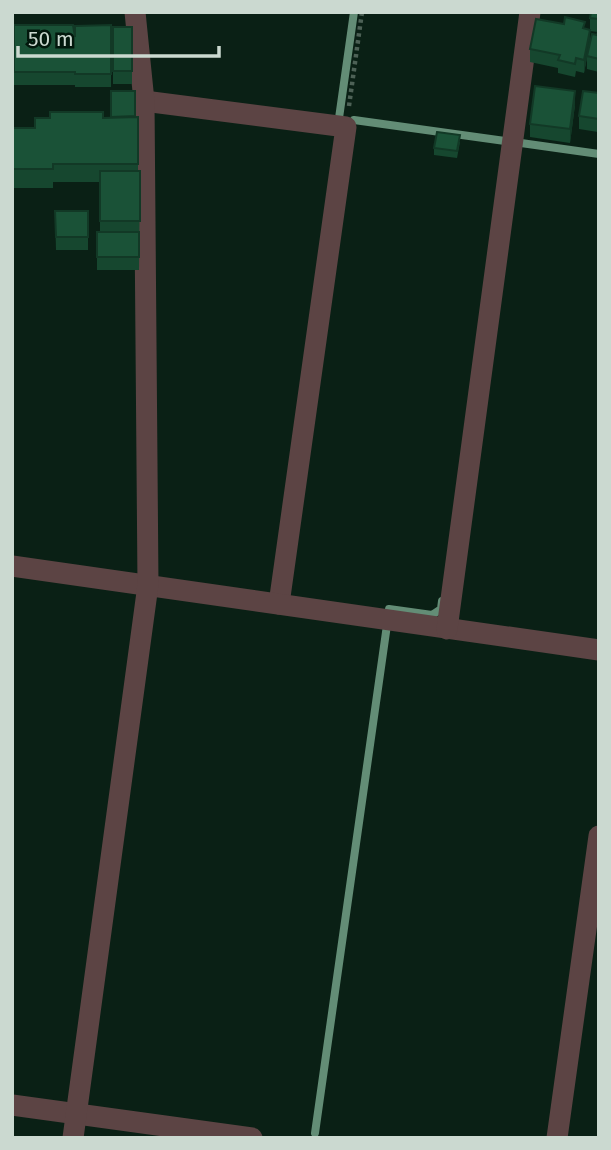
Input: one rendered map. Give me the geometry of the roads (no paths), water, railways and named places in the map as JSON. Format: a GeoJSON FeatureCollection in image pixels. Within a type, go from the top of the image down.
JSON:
{"type":"FeatureCollection","features":[{"type":"Feature","properties":{"kind":"street"},"geometry":{"type":"LineString","coordinates":[[73,1138],[148,585],[144,102],[135,12]]}},
{"type":"Feature","properties":{"kind":"street"},"geometry":{"type":"LineString","coordinates":[[447,629],[530,12]]}},
{"type":"Feature","properties":{"kind":"street"},"geometry":{"type":"LineString","coordinates":[[144,102],[346,127],[279,604]]}},
{"type":"Feature","properties":{"kind":"street"},"geometry":{"type":"LineString","coordinates":[[12,566],[599,650]]}},
{"type":"Feature","properties":{"kind":"street"},"geometry":{"type":"LineString","coordinates":[[557,1138],[599,836]]}},
{"type":"Feature","properties":{"kind":"street"},"geometry":{"type":"LineString","coordinates":[[12,1105],[252,1138]]}},
{"type":"Feature","properties":{"kind":"waterway"},"geometry":{"type":"LineString","coordinates":[[339,118],[354,12]]}},
{"type":"Feature","properties":{"kind":"waterway"},"geometry":{"type":"LineString","coordinates":[[354,120],[505,141]]}},
{"type":"Feature","properties":{"kind":"waterway"},"geometry":{"type":"LineString","coordinates":[[521,143],[599,154]]}},
{"type":"Feature","properties":{"kind":"waterway"},"geometry":{"type":"LineString","coordinates":[[389,609],[432,615],[441,609],[442,601]]}},
{"type":"Feature","properties":{"kind":"waterway"},"geometry":{"type":"LineString","coordinates":[[315,1133],[387,625]]}}]}
